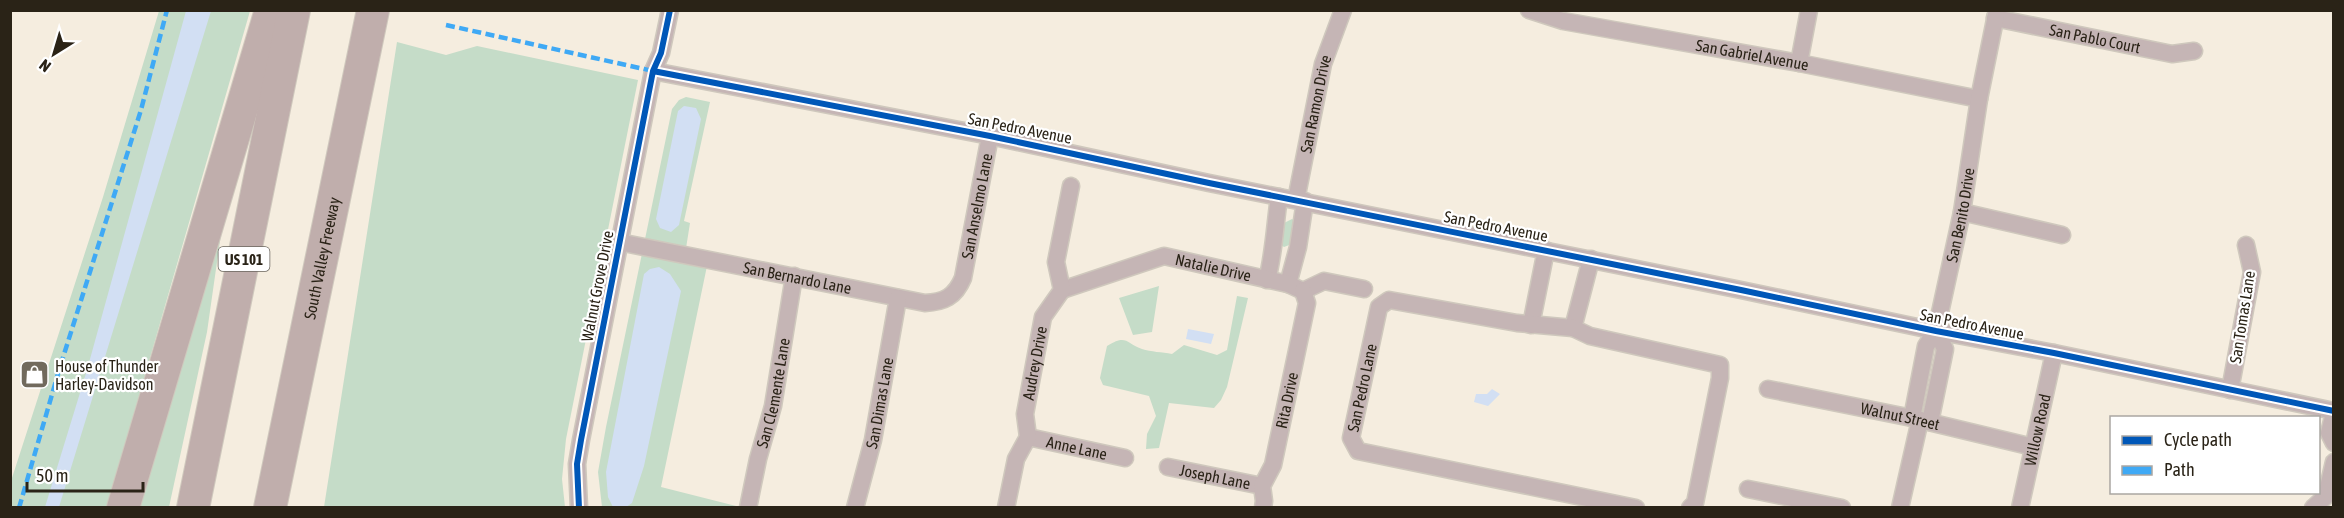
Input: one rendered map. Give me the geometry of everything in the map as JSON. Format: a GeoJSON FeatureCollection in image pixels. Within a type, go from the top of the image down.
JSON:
{"type":"FeatureCollection","features":[{"type":"Feature","properties":{"kind":"highway"},"geometry":{"type":"LineString","coordinates":[[123,507],[271,10]]}},
{"type":"Feature","properties":{"kind":"highway","name":"US 101"},"geometry":{"type":"LineString","coordinates":[[193,507],[294,10]]}},
{"type":"Feature","properties":{"kind":"highway","name":"South Valley Freeway"},"geometry":{"type":"LineString","coordinates":[[270,507],[373,10]]}},
{"type":"Feature","properties":{"kind":"highway"},"geometry":{"type":"LineString","coordinates":[[286,507],[303,350]]}},
{"type":"Feature","properties":{"kind":"street","name":"Walnut Grove Drive"},"geometry":{"type":"LineString","coordinates":[[579,507],[577,464],[653,71],[661,53],[670,10]]}},
{"type":"Feature","properties":{"kind":"street","name":"San Ramon Drive"},"geometry":{"type":"LineString","coordinates":[[1267,280],[1273,257],[1273,241],[1293,199],[1323,64],[1343,10]]}},
{"type":"Feature","properties":{"kind":"street","name":"San Gabriel Avenue"},"geometry":{"type":"LineString","coordinates":[[1529,10],[1563,21],[1799,63],[1979,99]]}},
{"type":"Feature","properties":{"kind":"street"},"geometry":{"type":"LineString","coordinates":[[1799,63],[1809,10]]}},
{"type":"Feature","properties":{"kind":"street","name":"San Pablo Court"},"geometry":{"type":"LineString","coordinates":[[1996,14],[2172,54],[2194,51]]}},
{"type":"Feature","properties":{"kind":"street","name":"San Benito Drive"},"geometry":{"type":"LineString","coordinates":[[1900,507],[1920,420],[1926,346],[1936,331],[1962,212],[1979,99],[1996,14]]}},
{"type":"Feature","properties":{"kind":"street","name":"San Pedro Avenue"},"geometry":{"type":"LineString","coordinates":[[653,71],[990,136],[2334,412]]}},
{"type":"Feature","properties":{"kind":"street","name":"San Anselmo Lane"},"geometry":{"type":"LineString","coordinates":[[963,278],[990,136]]}},
{"type":"Feature","properties":{"kind":"street"},"geometry":{"type":"LineString","coordinates":[[1062,290],[1056,262],[1071,186]]}},
{"type":"Feature","properties":{"kind":"street","name":"San Ramon Drive"},"geometry":{"type":"LineString","coordinates":[[1293,199],[1298,247],[1295,287]]}},
{"type":"Feature","properties":{"kind":"street"},"geometry":{"type":"LineString","coordinates":[[1962,212],[2062,235]]}},
{"type":"Feature","properties":{"kind":"street"},"geometry":{"type":"LineString","coordinates":[[1273,241],[1284,251],[1298,247]]}},
{"type":"Feature","properties":{"kind":"street","name":"San Bernardo Lane"},"geometry":{"type":"LineString","coordinates":[[619,242],[925,303],[942,302],[958,290],[963,278]]}},
{"type":"Feature","properties":{"kind":"street","name":"San Tomas Lane"},"geometry":{"type":"LineString","coordinates":[[2230,390],[2252,272],[2246,245]]}},
{"type":"Feature","properties":{"kind":"street"},"geometry":{"type":"LineString","coordinates":[[1531,325],[1546,250]]}},
{"type":"Feature","properties":{"kind":"street","name":"Natalie Drive"},"geometry":{"type":"LineString","coordinates":[[1062,290],[1164,256],[1295,287]]}},
{"type":"Feature","properties":{"kind":"street"},"geometry":{"type":"LineString","coordinates":[[1573,328],[1591,259]]}},
{"type":"Feature","properties":{"kind":"street","name":"San Clemente Lane"},"geometry":{"type":"LineString","coordinates":[[748,507],[758,459],[773,406],[794,276]]}},
{"type":"Feature","properties":{"kind":"street"},"geometry":{"type":"LineString","coordinates":[[1295,287],[1324,280],[1364,289]]}},
{"type":"Feature","properties":{"kind":"street","name":"Rita Drive"},"geometry":{"type":"LineString","coordinates":[[1263,507],[1262,486],[1274,465],[1307,303],[1295,287]]}},
{"type":"Feature","properties":{"kind":"street","name":"Audrey Drive"},"geometry":{"type":"LineString","coordinates":[[1006,507],[1016,459],[1028,437],[1025,414],[1043,317],[1062,290]]}},
{"type":"Feature","properties":{"kind":"street","name":"San Dimas Lane"},"geometry":{"type":"LineString","coordinates":[[855,507],[873,440],[898,298]]}},
{"type":"Feature","properties":{"kind":"street","name":"San Pedro Lane"},"geometry":{"type":"LineString","coordinates":[[1636,507],[1358,451],[1351,438],[1379,307],[1389,300],[1531,325],[1573,328],[1590,336],[1720,365],[1720,378],[1695,503],[1690,507]]}},
{"type":"Feature","properties":{"kind":"street","name":"Willow Road"},"geometry":{"type":"LineString","coordinates":[[2020,507],[2054,353]]}},
{"type":"Feature","properties":{"kind":"street","name":"Walnut Street"},"geometry":{"type":"LineString","coordinates":[[1768,388],[2033,447]]}},
{"type":"Feature","properties":{"kind":"street"},"geometry":{"type":"LineString","coordinates":[[2327,440],[2334,412]]}},
{"type":"Feature","properties":{"kind":"street","name":"Anne Lane"},"geometry":{"type":"LineString","coordinates":[[1028,437],[1125,458]]}},
{"type":"Feature","properties":{"kind":"street"},"geometry":{"type":"LineString","coordinates":[[2311,502],[2326,496],[2334,462]]}},
{"type":"Feature","properties":{"kind":"street","name":"Joseph Lane"},"geometry":{"type":"LineString","coordinates":[[1168,467],[1262,486]]}},
{"type":"Feature","properties":{"kind":"street"},"geometry":{"type":"LineString","coordinates":[[1748,489],[1842,507]]}},
{"type":"Feature","properties":{"kind":"green space"},"geometry":{"type":"Polygon","coordinates":[[[159,11],[250,11],[107,507],[11,508],[11,481],[103,197],[159,11]]]}},
{"type":"Feature","properties":{"kind":"green space"},"geometry":{"type":"Polygon","coordinates":[[[397,42],[446,55],[477,46],[638,80],[566,439],[562,479],[565,507],[324,507],[397,42]]]}},
{"type":"Feature","properties":{"kind":"green space"},"geometry":{"type":"Polygon","coordinates":[[[686,97],[710,102],[684,221],[690,223],[684,261],[707,266],[661,487],[740,507],[602,507],[598,472],[606,427],[672,109],[679,100],[686,97]]]}},
{"type":"Feature","properties":{"kind":"green space"},"geometry":{"type":"Polygon","coordinates":[[[225,206],[207,332],[169,507],[137,508],[225,206]]]}},
{"type":"Feature","properties":{"kind":"green space"},"geometry":{"type":"Polygon","coordinates":[[[1292,219],[1296,222],[1292,244],[1284,247],[1281,245],[1284,223],[1292,219]]]}},
{"type":"Feature","properties":{"kind":"green space"},"geometry":{"type":"Polygon","coordinates":[[[1159,286],[1152,332],[1133,335],[1119,298],[1159,286]]]}},
{"type":"Feature","properties":{"kind":"green space"},"geometry":{"type":"Polygon","coordinates":[[[1237,296],[1248,298],[1227,387],[1221,400],[1214,408],[1169,403],[1159,448],[1146,449],[1147,434],[1156,416],[1149,396],[1103,385],[1100,378],[1107,346],[1122,340],[1145,350],[1172,354],[1184,345],[1217,355],[1227,350],[1237,296]]]}},
{"type":"Feature","properties":{"kind":"water"},"geometry":{"type":"Polygon","coordinates":[[[186,11],[211,11],[59,507],[45,507],[87,370],[186,11]]]}},
{"type":"Feature","properties":{"kind":"water"},"geometry":{"type":"Polygon","coordinates":[[[684,106],[696,108],[701,119],[679,225],[671,232],[660,228],[656,219],[678,111],[684,106]]]}},
{"type":"Feature","properties":{"kind":"water"},"geometry":{"type":"Polygon","coordinates":[[[659,267],[670,274],[681,291],[644,466],[632,503],[626,507],[613,507],[608,497],[606,472],[644,274],[650,269],[659,267]]]}},
{"type":"Feature","properties":{"kind":"water"},"geometry":{"type":"Polygon","coordinates":[[[1188,329],[1214,334],[1211,344],[1186,339],[1188,329]]]}},
{"type":"Feature","properties":{"kind":"water"},"geometry":{"type":"Polygon","coordinates":[[[1492,389],[1500,394],[1488,406],[1474,402],[1476,394],[1487,394],[1492,389]]]}},
{"type":"Feature","properties":{"kind":"marked path"},"geometry":{"type":"LineString","coordinates":[[19,508],[60,367],[141,110],[167,10]]}},
{"type":"Feature","properties":{"kind":"marked path"},"geometry":{"type":"LineString","coordinates":[[446,25],[653,71]]}},
{"type":"Feature","properties":{"kind":"cycle path"},"geometry":{"type":"LineString","coordinates":[[579,508],[577,464],[581,440],[653,71],[661,53],[670,10]]}},
{"type":"Feature","properties":{"kind":"cycle path"},"geometry":{"type":"LineString","coordinates":[[653,71],[990,136],[1209,183],[2334,411]]}},
{"type":"Feature","properties":{"kind":"place","name":"House of Thunder Harley-Davidson"},"geometry":{"type":"Point","coordinates":[34,375]}}]}
